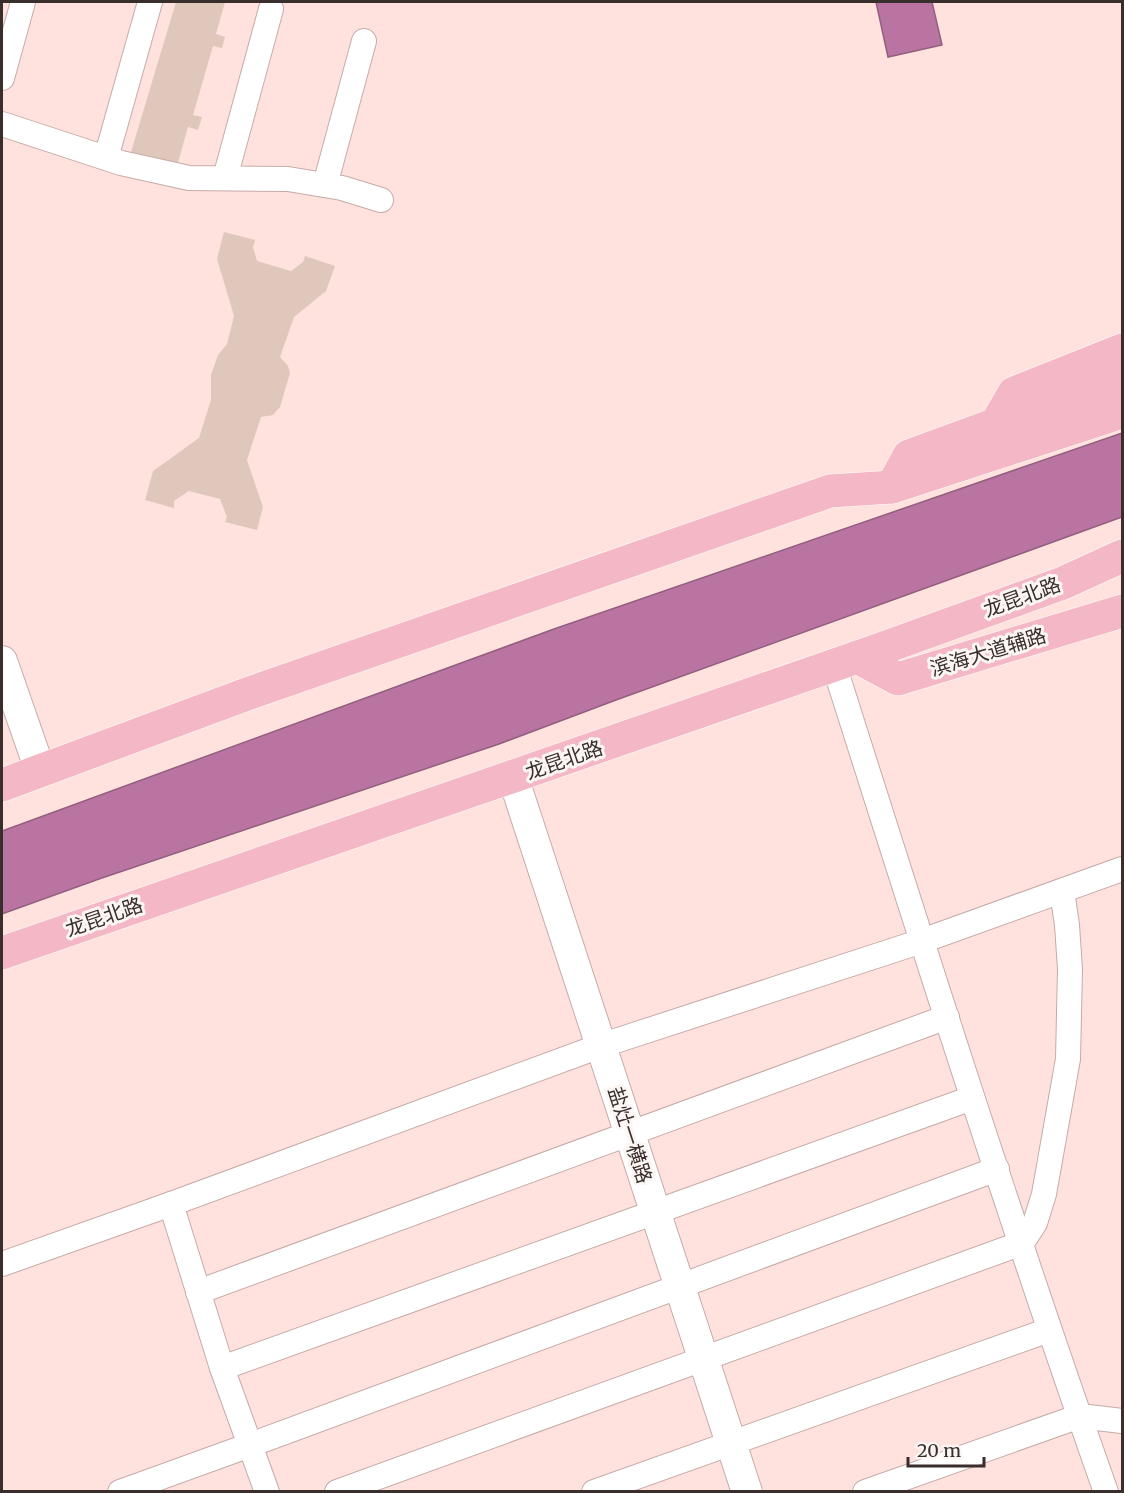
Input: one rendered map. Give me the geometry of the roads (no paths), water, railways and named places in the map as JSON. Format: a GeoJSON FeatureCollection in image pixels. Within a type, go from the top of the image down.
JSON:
{"type":"FeatureCollection","features":[{"type":"Feature","properties":{"kind":"highway"},"geometry":{"type":"LineString","coordinates":[[996,424],[1014,393],[1122,350]]}},
{"type":"Feature","properties":{"kind":"highway"},"geometry":{"type":"LineString","coordinates":[[892,487],[909,456],[1122,378]]}},
{"type":"Feature","properties":{"kind":"highway"},"geometry":{"type":"LineString","coordinates":[[2,785],[247,694],[830,490],[892,487],[1122,412]]}},
{"type":"Feature","properties":{"kind":"highway","name":"龙昆北路"},"geometry":{"type":"LineString","coordinates":[[2,953],[846,661],[1044,590],[1122,556]]}},
{"type":"Feature","properties":{"kind":"highway"},"geometry":{"type":"LineString","coordinates":[[1044,590],[1090,598],[1122,587]]}},
{"type":"Feature","properties":{"kind":"highway","name":"滨海大道辅路"},"geometry":{"type":"LineString","coordinates":[[846,661],[898,680],[1122,611]]}},
{"type":"Feature","properties":{"kind":"street"},"geometry":{"type":"LineString","coordinates":[[2,78],[23,2]]}},
{"type":"Feature","properties":{"kind":"street"},"geometry":{"type":"LineString","coordinates":[[106,158],[150,2]]}},
{"type":"Feature","properties":{"kind":"street"},"geometry":{"type":"LineString","coordinates":[[225,178],[271,9]]}},
{"type":"Feature","properties":{"kind":"street"},"geometry":{"type":"LineString","coordinates":[[325,185],[364,41]]}},
{"type":"Feature","properties":{"kind":"street"},"geometry":{"type":"LineString","coordinates":[[2,124],[106,158],[189,178],[288,179],[325,185],[381,200]]}},
{"type":"Feature","properties":{"kind":"street"},"geometry":{"type":"LineString","coordinates":[[2,661],[40,771]]}},
{"type":"Feature","properties":{"kind":"street"},"geometry":{"type":"LineString","coordinates":[[846,661],[922,941],[1049,1330],[1107,1491]]}},
{"type":"Feature","properties":{"kind":"street","name":"盐灶一横路"},"geometry":{"type":"LineString","coordinates":[[513,777],[747,1491]]}},
{"type":"Feature","properties":{"kind":"street"},"geometry":{"type":"LineString","coordinates":[[2,1264],[600,1046],[922,941],[1122,869]]}},
{"type":"Feature","properties":{"kind":"street"},"geometry":{"type":"LineString","coordinates":[[337,1491],[1022,1243],[1035,1223],[1044,1194],[1068,1059],[1070,969],[1062,891]]}},
{"type":"Feature","properties":{"kind":"street"},"geometry":{"type":"LineString","coordinates":[[198,1292],[947,1017]]}},
{"type":"Feature","properties":{"kind":"street"},"geometry":{"type":"LineString","coordinates":[[222,1368],[972,1098]]}},
{"type":"Feature","properties":{"kind":"street"},"geometry":{"type":"LineString","coordinates":[[120,1491],[997,1169]]}},
{"type":"Feature","properties":{"kind":"street"},"geometry":{"type":"LineString","coordinates":[[171,1204],[222,1368],[267,1491]]}},
{"type":"Feature","properties":{"kind":"street"},"geometry":{"type":"LineString","coordinates":[[594,1491],[1049,1330]]}},
{"type":"Feature","properties":{"kind":"street"},"geometry":{"type":"LineString","coordinates":[[865,1491],[1080,1416],[1122,1421]]}}]}
